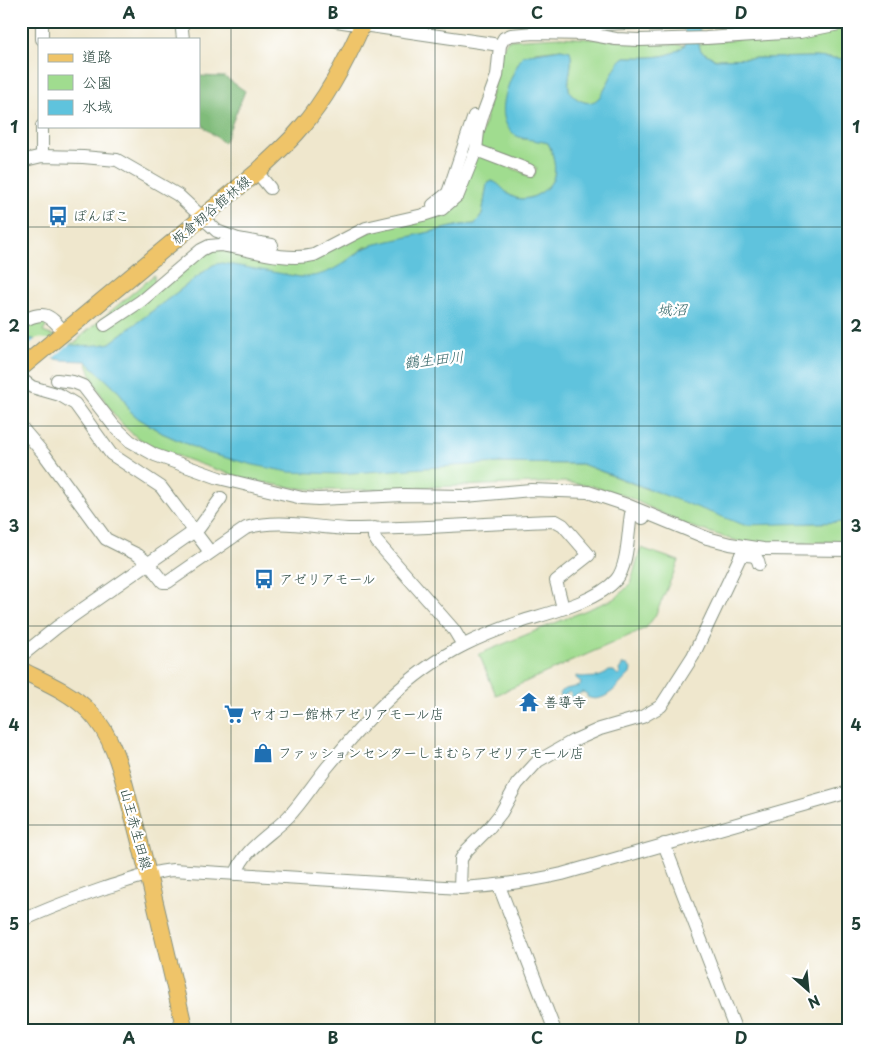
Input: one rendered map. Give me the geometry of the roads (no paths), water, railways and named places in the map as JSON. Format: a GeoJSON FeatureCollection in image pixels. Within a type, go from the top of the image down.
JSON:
{"type":"FeatureCollection","features":[{"type":"Feature","properties":{"kind":"main road","name":"板倉籾谷館林線"},"geometry":{"type":"LineString","coordinates":[[24,366],[257,172],[285,146],[319,105],[333,83],[363,23]]}},
{"type":"Feature","properties":{"kind":"main road","name":"山王赤生田線"},"geometry":{"type":"LineString","coordinates":[[21,670],[74,698],[100,725],[115,753],[149,874],[185,1031]]}},
{"type":"Feature","properties":{"kind":"street"},"geometry":{"type":"LineString","coordinates":[[42,21],[42,38]]}},
{"type":"Feature","properties":{"kind":"street"},"geometry":{"type":"LineString","coordinates":[[181,21],[183,38]]}},
{"type":"Feature","properties":{"kind":"street"},"geometry":{"type":"LineString","coordinates":[[336,21],[363,23],[493,44]]}},
{"type":"Feature","properties":{"kind":"street"},"geometry":{"type":"LineString","coordinates":[[21,161],[42,156],[117,160],[178,195],[217,232],[292,249],[306,250],[366,221],[434,205],[448,193],[489,74],[493,44],[503,29],[677,21]]}},
{"type":"Feature","properties":{"kind":"street"},"geometry":{"type":"LineString","coordinates":[[105,325],[141,301],[201,250],[210,246],[221,244],[289,257],[306,257],[314,255],[366,228],[442,209],[458,195],[476,150],[478,131],[497,76],[500,45],[504,38],[511,35],[534,33],[588,34],[616,39],[639,40],[706,38],[800,32],[849,22]]}},
{"type":"Feature","properties":{"kind":"street"},"geometry":{"type":"LineString","coordinates":[[42,128],[42,156]]}},
{"type":"Feature","properties":{"kind":"street"},"geometry":{"type":"LineString","coordinates":[[476,150],[529,170]]}},
{"type":"Feature","properties":{"kind":"street"},"geometry":{"type":"LineString","coordinates":[[257,172],[270,188]]}},
{"type":"Feature","properties":{"kind":"street"},"geometry":{"type":"LineString","coordinates":[[21,322],[34,315],[45,314],[53,320],[62,334]]}},
{"type":"Feature","properties":{"kind":"street"},"geometry":{"type":"LineString","coordinates":[[21,379],[32,387],[60,395],[69,400],[111,454],[161,487],[193,532],[210,552]]}},
{"type":"Feature","properties":{"kind":"street"},"geometry":{"type":"LineString","coordinates":[[57,380],[73,382],[83,386],[114,426],[130,441],[150,453],[219,478],[302,498],[404,495],[465,496],[531,490],[588,492],[627,505],[707,538],[730,544],[763,550],[849,550]]}},
{"type":"Feature","properties":{"kind":"street"},"geometry":{"type":"LineString","coordinates":[[22,428],[44,454],[106,539],[113,544],[127,548],[148,563],[163,582],[168,582],[246,528],[258,524],[278,523],[328,528],[374,528],[556,521],[563,524],[589,555],[556,581],[563,608]]}},
{"type":"Feature","properties":{"kind":"street"},"geometry":{"type":"LineString","coordinates":[[21,656],[57,627],[193,532],[204,522],[221,498]]}},
{"type":"Feature","properties":{"kind":"street"},"geometry":{"type":"LineString","coordinates":[[236,874],[240,862],[290,814],[324,771],[398,688],[425,668],[463,646],[498,630],[563,608],[600,591],[617,578],[621,573],[625,557],[631,514],[696,543],[741,555],[755,556],[759,564]]}},
{"type":"Feature","properties":{"kind":"street"},"geometry":{"type":"LineString","coordinates":[[374,528],[374,537],[377,542],[454,630],[463,646]]}},
{"type":"Feature","properties":{"kind":"street"},"geometry":{"type":"LineString","coordinates":[[460,888],[461,859],[467,850],[502,813],[516,784],[538,761],[573,741],[600,729],[642,718],[661,706],[693,656],[741,555]]}},
{"type":"Feature","properties":{"kind":"street"},"geometry":{"type":"LineString","coordinates":[[21,921],[51,907],[149,874],[173,870],[460,888],[499,886],[562,874],[849,792]]}},
{"type":"Feature","properties":{"kind":"street"},"geometry":{"type":"LineString","coordinates":[[664,844],[736,1031]]}},
{"type":"Feature","properties":{"kind":"street"},"geometry":{"type":"LineString","coordinates":[[499,886],[555,1031]]}},
{"type":"Feature","properties":{"kind":"water","name":"城沼"},"geometry":{"type":"Polygon","coordinates":[[[684,21],[700,21],[699,45],[701,51],[715,59],[813,57],[849,59],[849,522],[744,525],[582,464],[497,463],[337,474],[289,472],[254,465],[207,453],[162,433],[130,411],[120,393],[86,361],[61,360],[21,352],[21,336],[65,344],[100,345],[110,343],[213,265],[222,263],[300,277],[315,276],[334,269],[372,245],[461,225],[475,224],[482,215],[487,184],[492,181],[512,197],[526,199],[537,195],[546,189],[554,177],[554,162],[550,147],[548,143],[517,136],[507,126],[504,117],[505,95],[513,73],[523,55],[561,49],[570,51],[570,92],[576,98],[586,102],[594,101],[605,89],[619,62],[625,57],[664,55],[679,50],[685,45],[684,21]]]}},
{"type":"Feature","properties":{"kind":"water"},"geometry":{"type":"Polygon","coordinates":[[[623,664],[628,665],[631,669],[630,674],[606,696],[594,699],[587,697],[587,694],[583,692],[571,698],[571,693],[569,692],[561,698],[560,692],[580,686],[581,682],[576,676],[594,677],[609,671],[614,671],[618,675],[623,664]]]}},
{"type":"Feature","properties":{"kind":"place","name":"ぽんぽこ"},"geometry":{"type":"Point","coordinates":[58,216]}},
{"type":"Feature","properties":{"kind":"place","name":"アゼリアモール"},"geometry":{"type":"Point","coordinates":[264,579]}},
{"type":"Feature","properties":{"kind":"place","name":"善導寺"},"geometry":{"type":"Point","coordinates":[529,702]}},
{"type":"Feature","properties":{"kind":"place","name":"ヤオコー館林アゼリアモール店"},"geometry":{"type":"Point","coordinates":[234,714]}},
{"type":"Feature","properties":{"kind":"place","name":"ファッションセンターしまむらアゼリアモール店"},"geometry":{"type":"Point","coordinates":[263,753]}},
{"type":"Feature","properties":{"kind":"water label","name":"鶴生田川"},"geometry":{"type":"Point","coordinates":[434,360]}}]}
